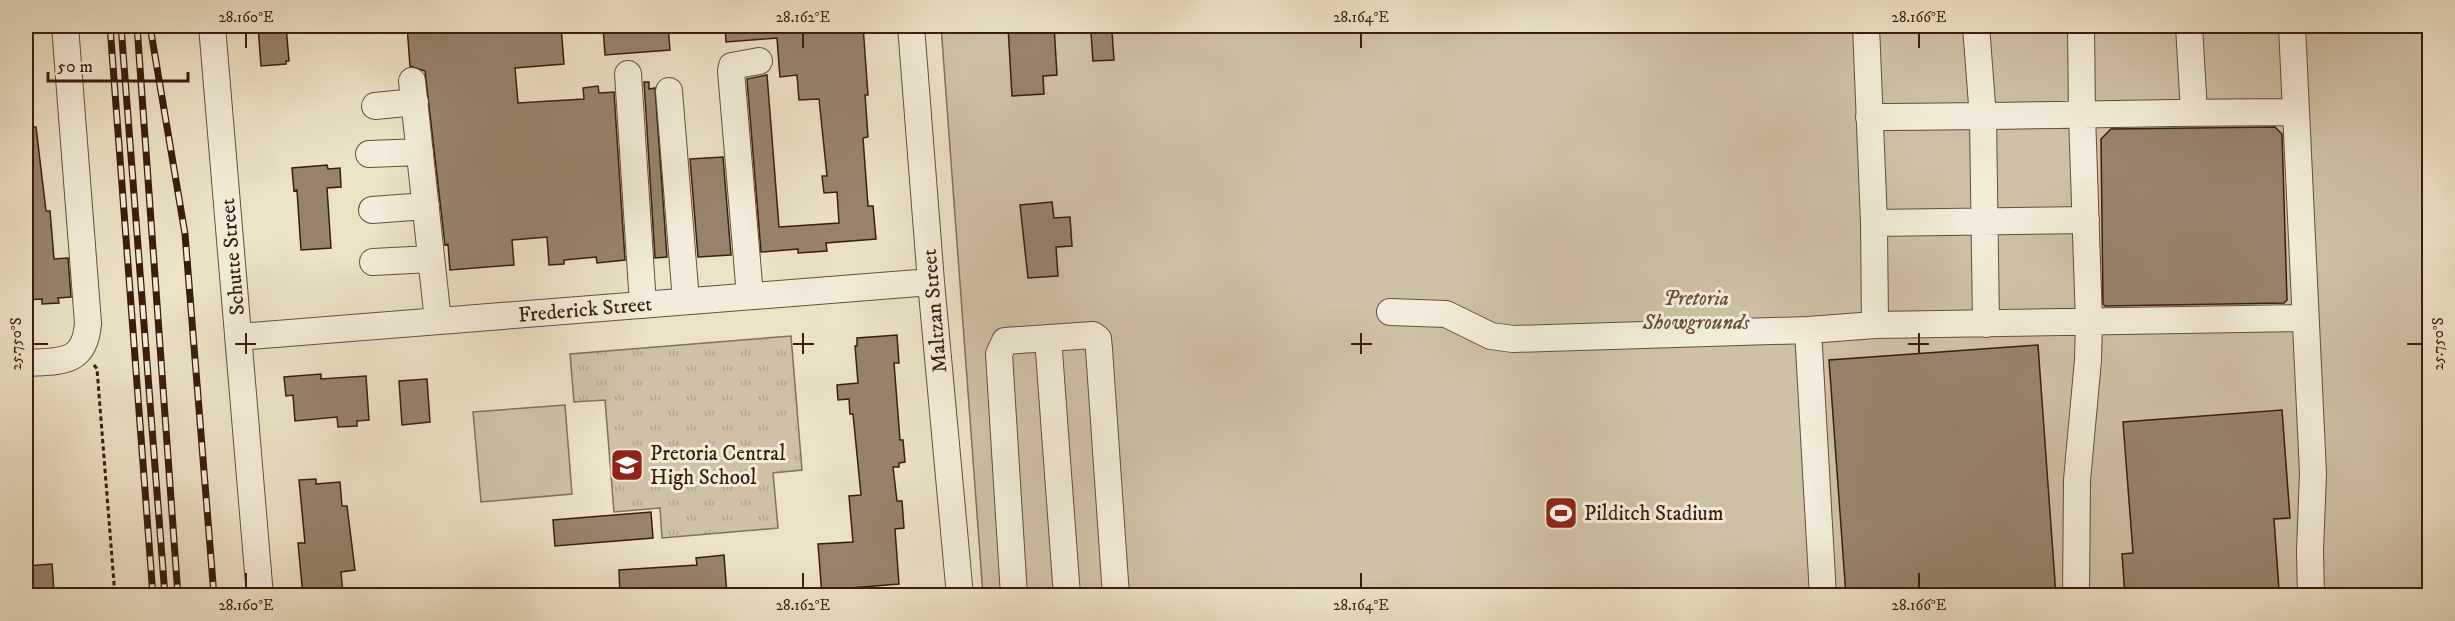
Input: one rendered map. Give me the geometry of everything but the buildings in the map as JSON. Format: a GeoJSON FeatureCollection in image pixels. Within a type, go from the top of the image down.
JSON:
{"type":"FeatureCollection","features":[{"type":"Feature","properties":{"kind":"street"},"geometry":{"type":"LineString","coordinates":[[26,363],[73,355],[87,339],[88,323],[65,26]]}},
{"type":"Feature","properties":{"kind":"street","name":"Schutte Street"},"geometry":{"type":"LineString","coordinates":[[212,26],[260,596]]}},
{"type":"Feature","properties":{"kind":"street","name":"Maltzan Street"},"geometry":{"type":"LineString","coordinates":[[911,26],[931,282],[960,596]]}},
{"type":"Feature","properties":{"kind":"street"},"geometry":{"type":"LineString","coordinates":[[1866,26],[1874,223],[1875,325]]}},
{"type":"Feature","properties":{"kind":"street"},"geometry":{"type":"LineString","coordinates":[[1976,26],[1983,118],[1986,324]]}},
{"type":"Feature","properties":{"kind":"street"},"geometry":{"type":"LineString","coordinates":[[2076,596],[2077,480],[2088,360],[2089,322],[2081,26]]}},
{"type":"Feature","properties":{"kind":"street"},"geometry":{"type":"LineString","coordinates":[[2189,26],[2194,112]]}},
{"type":"Feature","properties":{"kind":"street"},"geometry":{"type":"LineString","coordinates":[[2292,26],[2313,473],[2311,596]]}},
{"type":"Feature","properties":{"kind":"street"},"geometry":{"type":"LineString","coordinates":[[750,296],[731,71],[732,66],[737,64],[759,61]]}},
{"type":"Feature","properties":{"kind":"street"},"geometry":{"type":"LineString","coordinates":[[628,74],[643,305]]}},
{"type":"Feature","properties":{"kind":"street"},"geometry":{"type":"LineString","coordinates":[[669,91],[686,301]]}},
{"type":"Feature","properties":{"kind":"street"},"geometry":{"type":"LineString","coordinates":[[375,106],[413,92],[438,321]]}},
{"type":"Feature","properties":{"kind":"street"},"geometry":{"type":"LineString","coordinates":[[1869,117],[1983,118],[2194,112],[2296,112]]}},
{"type":"Feature","properties":{"kind":"street"},"geometry":{"type":"LineString","coordinates":[[369,154],[420,152]]}},
{"type":"Feature","properties":{"kind":"street"},"geometry":{"type":"LineString","coordinates":[[372,210],[426,206]]}},
{"type":"Feature","properties":{"kind":"street"},"geometry":{"type":"LineString","coordinates":[[1874,223],[2086,220]]}},
{"type":"Feature","properties":{"kind":"street"},"geometry":{"type":"LineString","coordinates":[[373,262],[431,259]]}},
{"type":"Feature","properties":{"kind":"street","name":"Frederick Street"},"geometry":{"type":"LineString","coordinates":[[238,337],[931,282]]}},
{"type":"Feature","properties":{"kind":"street"},"geometry":{"type":"LineString","coordinates":[[1390,312],[1446,314],[1491,336],[1513,339],[1808,330],[1875,325],[2304,318]]}},
{"type":"Feature","properties":{"kind":"street"},"geometry":{"type":"LineString","coordinates":[[1808,330],[1823,596]]}},
{"type":"Feature","properties":{"kind":"street"},"geometry":{"type":"LineString","coordinates":[[1014,596],[999,354],[1005,341],[1093,335],[1098,339],[1116,596]]}},
{"type":"Feature","properties":{"kind":"street"},"geometry":{"type":"LineString","coordinates":[[1048,338],[1067,596]]}},
{"type":"Feature","properties":{"kind":"path"},"geometry":{"type":"LineString","coordinates":[[73,355],[97,369],[115,596]]}},
{"type":"Feature","properties":{"kind":"green space","name":"Pretoria Showgrounds"},"geometry":{"type":"Polygon","coordinates":[[[941,26],[2429,26],[2429,595],[983,595],[941,26]]]}},
{"type":"Feature","properties":{"kind":"green space"},"geometry":{"type":"Polygon","coordinates":[[[791,336],[802,470],[773,473],[778,528],[662,538],[660,508],[614,512],[605,400],[574,402],[570,354],[791,336]]]}},
{"type":"Feature","properties":{"kind":"green space"},"geometry":{"type":"Polygon","coordinates":[[[565,405],[572,494],[481,502],[473,412],[565,405]]]}},
{"type":"Feature","properties":{"kind":"railway"},"geometry":{"type":"LineString","coordinates":[[110,26],[153,596]]}},
{"type":"Feature","properties":{"kind":"railway"},"geometry":{"type":"LineString","coordinates":[[121,26],[165,596]]}},
{"type":"Feature","properties":{"kind":"railway"},"geometry":{"type":"LineString","coordinates":[[137,26],[178,596]]}},
{"type":"Feature","properties":{"kind":"railway"},"geometry":{"type":"LineString","coordinates":[[150,26],[185,234],[214,596]]}},
{"type":"Feature","properties":{"kind":"place","name":"Pretoria Central High School"},"geometry":{"type":"Point","coordinates":[627,465]}},
{"type":"Feature","properties":{"kind":"place","name":"Pilditch Stadium"},"geometry":{"type":"Point","coordinates":[1561,513]}}]}
